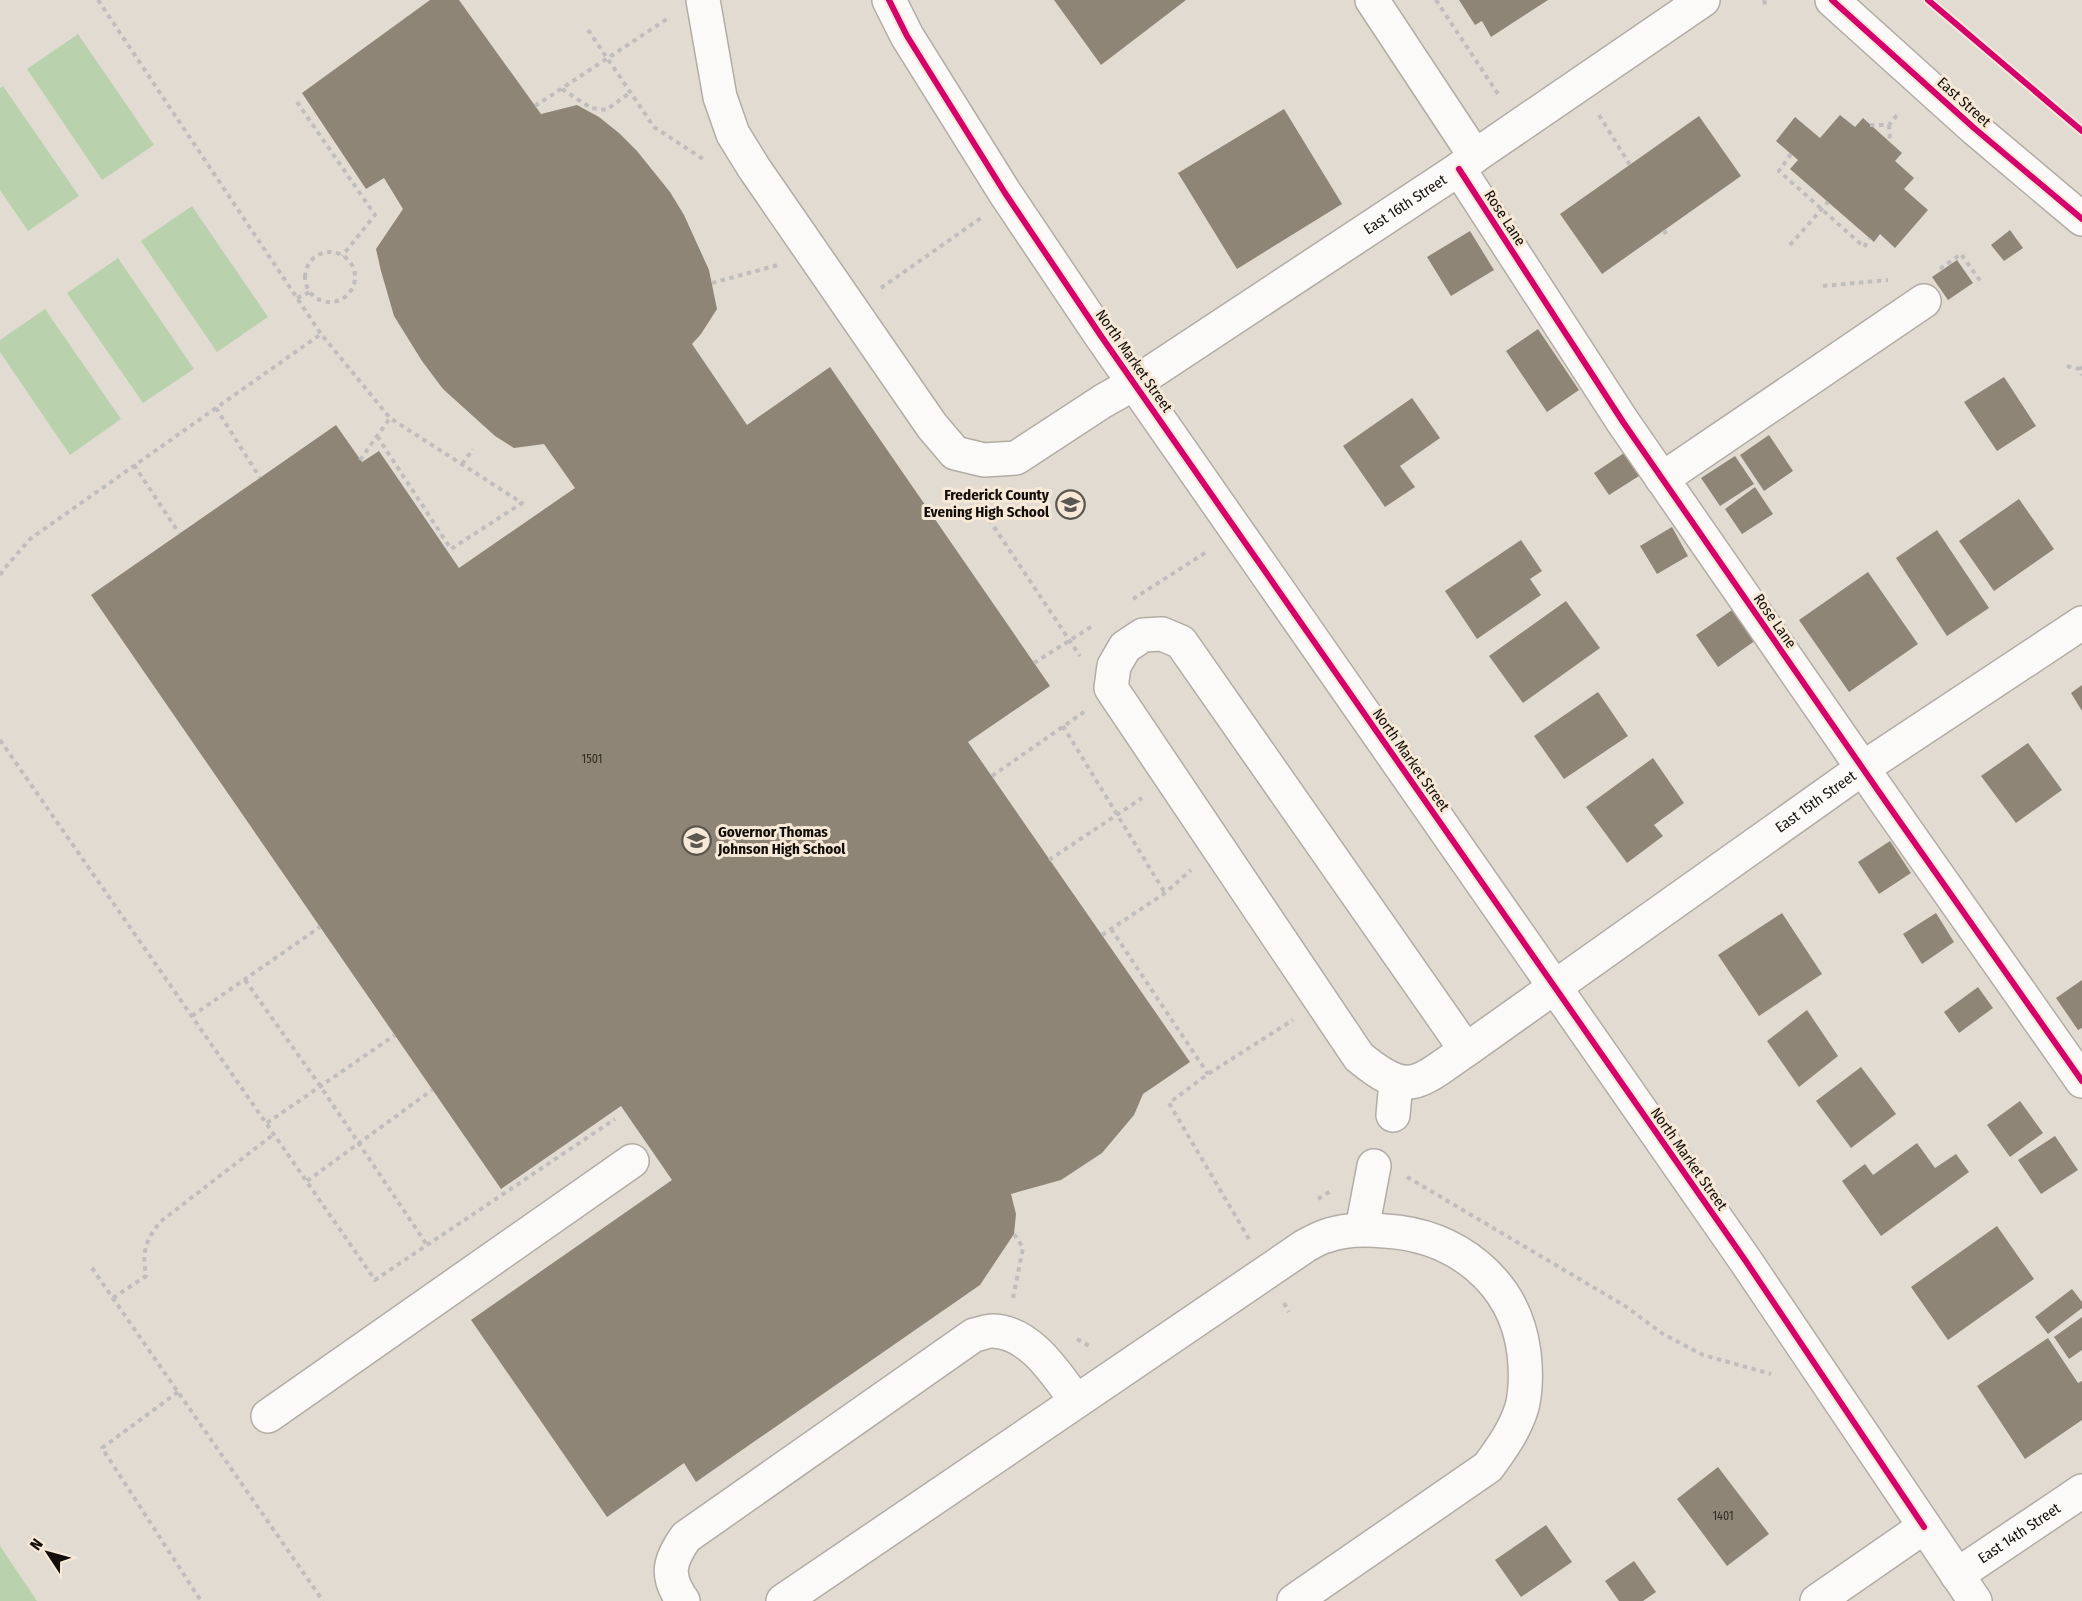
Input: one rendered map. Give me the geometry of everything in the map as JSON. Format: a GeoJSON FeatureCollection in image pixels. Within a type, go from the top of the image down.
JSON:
{"type":"FeatureCollection","features":[{"type":"Feature","properties":{"kind":"street","name":"East 16th Street"},"geometry":{"type":"LineString","coordinates":[[703,0],[720,97],[733,134],[932,426],[955,453],[984,460],[1016,458],[1103,401],[1135,383],[1467,162],[1703,0]]}},
{"type":"Feature","properties":{"kind":"street","name":"North Market Street"},"geometry":{"type":"LineString","coordinates":[[889,0],[907,36],[1005,193],[1745,1260],[1966,1588]]}},
{"type":"Feature","properties":{"kind":"street","name":"Rose Lane"},"geometry":{"type":"LineString","coordinates":[[1372,0],[1623,422],[1863,768],[2078,1065]]}},
{"type":"Feature","properties":{"kind":"street","name":"East Street"},"geometry":{"type":"LineString","coordinates":[[1832,0],[1974,128],[2082,219]]}},
{"type":"Feature","properties":{"kind":"street"},"geometry":{"type":"LineString","coordinates":[[1662,479],[1924,301]]}},
{"type":"Feature","properties":{"kind":"street","name":"East 15th Street"},"geometry":{"type":"LineString","coordinates":[[1396,1082],[1401,1084],[1422,1080],[1863,768],[2082,623]]}},
{"type":"Feature","properties":{"kind":"street"},"geometry":{"type":"LineString","coordinates":[[1393,1115],[1396,1082],[1380,1074],[1359,1057],[1112,688],[1114,666],[1125,647],[1143,634],[1162,634],[1181,642],[1466,1050]]}},
{"type":"Feature","properties":{"kind":"street"},"geometry":{"type":"LineString","coordinates":[[268,1416],[632,1161]]}},
{"type":"Feature","properties":{"kind":"street"},"geometry":{"type":"LineString","coordinates":[[1362,1229],[1374,1166]]}},
{"type":"Feature","properties":{"kind":"street"},"geometry":{"type":"LineString","coordinates":[[783,1601],[1305,1246],[1327,1235],[1362,1229],[1401,1232],[1432,1239],[1463,1254],[1488,1276],[1507,1302],[1521,1334],[1526,1370],[1522,1407],[1508,1442],[1488,1467],[1294,1601]]}},
{"type":"Feature","properties":{"kind":"street"},"geometry":{"type":"LineString","coordinates":[[683,1601],[674,1589],[671,1573],[675,1553],[686,1537],[974,1335],[993,1331],[1014,1336],[1034,1348],[1049,1363],[1076,1401]]}},
{"type":"Feature","properties":{"kind":"street","name":"East 14th Street"},"geometry":{"type":"LineString","coordinates":[[1966,1588],[2082,1491]]}},
{"type":"Feature","properties":{"kind":"street"},"geometry":{"type":"LineString","coordinates":[[1817,1601],[1924,1527]]}},
{"type":"Feature","properties":{"kind":"path"},"geometry":{"type":"LineString","coordinates":[[98,0],[321,334],[390,418],[522,503],[451,549],[377,436]]}},
{"type":"Feature","properties":{"kind":"path"},"geometry":{"type":"LineString","coordinates":[[1436,0],[1500,97]]}},
{"type":"Feature","properties":{"kind":"path"},"geometry":{"type":"LineString","coordinates":[[1764,0],[1766,7]]}},
{"type":"Feature","properties":{"kind":"path"},"geometry":{"type":"LineString","coordinates":[[536,106],[670,16]]}},
{"type":"Feature","properties":{"kind":"path"},"geometry":{"type":"LineString","coordinates":[[588,30],[654,127],[712,164]]}},
{"type":"Feature","properties":{"kind":"path"},"geometry":{"type":"LineString","coordinates":[[562,89],[591,108],[606,110],[631,92]]}},
{"type":"Feature","properties":{"kind":"path"},"geometry":{"type":"LineString","coordinates":[[297,102],[375,215],[342,256]]}},
{"type":"Feature","properties":{"kind":"path"},"geometry":{"type":"LineString","coordinates":[[1598,114],[1630,165]]}},
{"type":"Feature","properties":{"kind":"path"},"geometry":{"type":"LineString","coordinates":[[1890,142],[1889,125],[1897,116]]}},
{"type":"Feature","properties":{"kind":"path"},"geometry":{"type":"LineString","coordinates":[[1870,125],[1889,125]]}},
{"type":"Feature","properties":{"kind":"path"},"geometry":{"type":"LineString","coordinates":[[1791,154],[1779,171],[1864,247],[1870,238]]}},
{"type":"Feature","properties":{"kind":"path"},"geometry":{"type":"LineString","coordinates":[[1790,245],[1828,202]]}},
{"type":"Feature","properties":{"kind":"path"},"geometry":{"type":"LineString","coordinates":[[881,289],[988,213]]}},
{"type":"Feature","properties":{"kind":"path"},"geometry":{"type":"LineString","coordinates":[[1664,230],[1668,238]]}},
{"type":"Feature","properties":{"kind":"path"},"geometry":{"type":"LineString","coordinates":[[325,253],[342,256],[353,268],[354,276],[350,291],[345,297],[330,302],[322,301],[310,292],[305,277],[311,261],[325,253]]}},
{"type":"Feature","properties":{"kind":"path"},"geometry":{"type":"LineString","coordinates":[[712,283],[782,264]]}},
{"type":"Feature","properties":{"kind":"path"},"geometry":{"type":"LineString","coordinates":[[297,298],[310,292]]}},
{"type":"Feature","properties":{"kind":"path"},"geometry":{"type":"LineString","coordinates":[[0,575],[30,539],[321,334]]}},
{"type":"Feature","properties":{"kind":"path"},"geometry":{"type":"LineString","coordinates":[[2067,366],[2080,368],[2082,375]]}},
{"type":"Feature","properties":{"kind":"path"},"geometry":{"type":"LineString","coordinates":[[216,408],[260,478]]}},
{"type":"Feature","properties":{"kind":"path"},"geometry":{"type":"LineString","coordinates":[[360,460],[390,418]]}},
{"type":"Feature","properties":{"kind":"path"},"geometry":{"type":"LineString","coordinates":[[462,464],[473,449]]}},
{"type":"Feature","properties":{"kind":"path"},"geometry":{"type":"LineString","coordinates":[[134,465],[179,533]]}},
{"type":"Feature","properties":{"kind":"path"},"geometry":{"type":"LineString","coordinates":[[984,512],[1082,658]]}},
{"type":"Feature","properties":{"kind":"path"},"geometry":{"type":"LineString","coordinates":[[992,776],[1086,710]]}},
{"type":"Feature","properties":{"kind":"path"},"geometry":{"type":"LineString","coordinates":[[1064,726],[1165,892]]}},
{"type":"Feature","properties":{"kind":"path"},"geometry":{"type":"LineString","coordinates":[[0,740],[375,1280],[615,1119]]}},
{"type":"Feature","properties":{"kind":"path"},"geometry":{"type":"LineString","coordinates":[[1049,860],[1144,797]]}},
{"type":"Feature","properties":{"kind":"path"},"geometry":{"type":"LineString","coordinates":[[1102,935],[1165,892],[1192,869]]}},
{"type":"Feature","properties":{"kind":"path"},"geometry":{"type":"LineString","coordinates":[[192,1016],[320,927]]}},
{"type":"Feature","properties":{"kind":"path"},"geometry":{"type":"LineString","coordinates":[[1111,929],[1208,1074]]}},
{"type":"Feature","properties":{"kind":"path"},"geometry":{"type":"LineString","coordinates":[[245,980],[321,1087],[427,1245]]}},
{"type":"Feature","properties":{"kind":"path"},"geometry":{"type":"LineString","coordinates":[[1249,1239],[1169,1103],[1208,1074],[1294,1019]]}},
{"type":"Feature","properties":{"kind":"path"},"geometry":{"type":"LineString","coordinates":[[267,1123],[394,1035]]}},
{"type":"Feature","properties":{"kind":"path"},"geometry":{"type":"LineString","coordinates":[[307,1181],[432,1090]]}},
{"type":"Feature","properties":{"kind":"path"},"geometry":{"type":"LineString","coordinates":[[113,1298],[146,1276],[143,1257],[148,1238],[160,1222],[274,1134]]}},
{"type":"Feature","properties":{"kind":"path"},"geometry":{"type":"LineString","coordinates":[[1374,1166],[1405,1176],[1625,1306],[1663,1334],[1703,1356],[1771,1374]]}},
{"type":"Feature","properties":{"kind":"path"},"geometry":{"type":"LineString","coordinates":[[1012,1301],[1023,1248],[1014,1234]]}},
{"type":"Feature","properties":{"kind":"path"},"geometry":{"type":"LineString","coordinates":[[92,1268],[323,1601]]}},
{"type":"Feature","properties":{"kind":"path"},"geometry":{"type":"LineString","coordinates":[[178,1392],[102,1448],[201,1601]]}},
{"type":"Feature","properties":{"kind":"green space"},"geometry":{"type":"Polygon","coordinates":[[[78,34],[154,145],[102,180],[27,69],[78,34]]]}},
{"type":"Feature","properties":{"kind":"green space"},"geometry":{"type":"Polygon","coordinates":[[[3,86],[79,196],[28,231],[0,190],[0,88],[3,86]]]}},
{"type":"Feature","properties":{"kind":"green space"},"geometry":{"type":"Polygon","coordinates":[[[192,206],[268,317],[217,352],[141,241],[192,206]]]}},
{"type":"Feature","properties":{"kind":"green space"},"geometry":{"type":"Polygon","coordinates":[[[118,258],[194,369],[143,403],[67,293],[118,258]]]}},
{"type":"Feature","properties":{"kind":"green space"},"geometry":{"type":"Polygon","coordinates":[[[45,309],[121,419],[70,455],[0,352],[0,340],[45,309]]]}},
{"type":"Feature","properties":{"kind":"green space"},"geometry":{"type":"Polygon","coordinates":[[[0,1546],[37,1601],[0,1601],[0,1546]]]}},
{"type":"Feature","properties":{"kind":"building"},"geometry":{"type":"Polygon","coordinates":[[[430,0],[459,0],[541,114],[577,105],[599,117],[637,151],[670,192],[684,215],[709,270],[717,309],[692,344],[747,425],[830,367],[1050,686],[968,742],[1190,1062],[1143,1094],[1134,1115],[1102,1153],[1061,1180],[1011,1194],[1016,1214],[1014,1234],[980,1285],[696,1482],[684,1463],[607,1517],[471,1320],[672,1180],[621,1106],[501,1189],[91,595],[336,425],[362,462],[379,451],[459,568],[575,488],[544,444],[514,448],[495,436],[443,389],[422,361],[394,316],[376,249],[403,209],[384,178],[366,189],[302,93],[430,0]]]}},
{"type":"Feature","properties":{"kind":"building"},"geometry":{"type":"Polygon","coordinates":[[[1054,0],[1186,0],[1101,65],[1054,0]]]}},
{"type":"Feature","properties":{"kind":"building"},"geometry":{"type":"Polygon","coordinates":[[[1459,0],[1548,0],[1491,37],[1482,21],[1475,25],[1459,0]]]}},
{"type":"Feature","properties":{"kind":"building"},"geometry":{"type":"Polygon","coordinates":[[[1284,109],[1342,204],[1237,269],[1178,173],[1284,109]]]}},
{"type":"Feature","properties":{"kind":"building"},"geometry":{"type":"Polygon","coordinates":[[[1840,115],[1855,127],[1863,118],[1902,153],[1895,161],[1914,178],[1904,189],[1928,210],[1895,248],[1880,234],[1874,242],[1790,169],[1798,160],[1776,141],[1795,117],[1820,138],[1840,115]]]}},
{"type":"Feature","properties":{"kind":"building"},"geometry":{"type":"Polygon","coordinates":[[[1699,116],[1741,176],[1602,274],[1560,214],[1699,116]]]}},
{"type":"Feature","properties":{"kind":"building"},"geometry":{"type":"Polygon","coordinates":[[[2010,230],[2023,248],[2004,261],[1991,245],[2010,230]]]}},
{"type":"Feature","properties":{"kind":"building"},"geometry":{"type":"Polygon","coordinates":[[[1470,231],[1494,270],[1451,296],[1427,257],[1470,231]]]}},
{"type":"Feature","properties":{"kind":"building"},"geometry":{"type":"Polygon","coordinates":[[[1957,260],[1973,283],[1948,300],[1932,277],[1957,260]]]}},
{"type":"Feature","properties":{"kind":"building"},"geometry":{"type":"Polygon","coordinates":[[[1538,329],[1579,390],[1547,412],[1506,351],[1538,329]]]}},
{"type":"Feature","properties":{"kind":"building"},"geometry":{"type":"Polygon","coordinates":[[[2004,377],[2036,426],[1997,451],[1964,402],[2004,377]]]}},
{"type":"Feature","properties":{"kind":"building"},"geometry":{"type":"Polygon","coordinates":[[[1412,398],[1440,438],[1400,466],[1415,487],[1385,507],[1343,446],[1412,398]]]}},
{"type":"Feature","properties":{"kind":"building"},"geometry":{"type":"Polygon","coordinates":[[[1769,435],[1793,471],[1764,491],[1740,455],[1769,435]]]}},
{"type":"Feature","properties":{"kind":"building"},"geometry":{"type":"Polygon","coordinates":[[[1624,453],[1639,476],[1609,495],[1594,473],[1624,453]]]}},
{"type":"Feature","properties":{"kind":"building"},"geometry":{"type":"Polygon","coordinates":[[[1735,456],[1754,484],[1720,506],[1701,478],[1735,456]]]}},
{"type":"Feature","properties":{"kind":"building"},"geometry":{"type":"Polygon","coordinates":[[[1755,487],[1773,514],[1742,534],[1725,509],[1755,487]]]}},
{"type":"Feature","properties":{"kind":"building"},"geometry":{"type":"Polygon","coordinates":[[[2019,499],[2054,549],[1994,591],[1959,541],[2019,499]]]}},
{"type":"Feature","properties":{"kind":"building"},"geometry":{"type":"Polygon","coordinates":[[[1672,527],[1688,556],[1657,574],[1640,546],[1672,527]]]}},
{"type":"Feature","properties":{"kind":"building"},"geometry":{"type":"Polygon","coordinates":[[[1937,530],[1989,608],[1947,636],[1896,558],[1937,530]]]}},
{"type":"Feature","properties":{"kind":"building"},"geometry":{"type":"Polygon","coordinates":[[[1521,540],[1542,571],[1530,579],[1541,595],[1477,639],[1445,591],[1521,540]]]}},
{"type":"Feature","properties":{"kind":"building"},"geometry":{"type":"Polygon","coordinates":[[[1868,572],[1918,644],[1849,692],[1799,620],[1868,572]]]}},
{"type":"Feature","properties":{"kind":"building"},"geometry":{"type":"Polygon","coordinates":[[[1566,601],[1600,648],[1523,703],[1489,656],[1566,601]]]}},
{"type":"Feature","properties":{"kind":"building"},"geometry":{"type":"Polygon","coordinates":[[[1735,608],[1756,640],[1718,667],[1696,635],[1735,608]]]}},
{"type":"Feature","properties":{"kind":"building"},"geometry":{"type":"Polygon","coordinates":[[[2082,685],[2082,711],[2071,693],[2082,685]]]}},
{"type":"Feature","properties":{"kind":"building"},"geometry":{"type":"Polygon","coordinates":[[[1598,692],[1628,736],[1564,779],[1534,736],[1598,692]]]}},
{"type":"Feature","properties":{"kind":"building"},"geometry":{"type":"Polygon","coordinates":[[[2028,743],[2062,790],[2016,823],[1981,776],[2028,743]]]}},
{"type":"Feature","properties":{"kind":"building"},"geometry":{"type":"Polygon","coordinates":[[[1653,758],[1684,803],[1654,825],[1663,836],[1627,863],[1586,807],[1653,758]]]}},
{"type":"Feature","properties":{"kind":"building"},"geometry":{"type":"Polygon","coordinates":[[[1890,841],[1911,873],[1879,894],[1858,862],[1890,841]]]}},
{"type":"Feature","properties":{"kind":"building"},"geometry":{"type":"Polygon","coordinates":[[[1782,913],[1822,974],[1759,1016],[1718,955],[1782,913]]]}},
{"type":"Feature","properties":{"kind":"building"},"geometry":{"type":"Polygon","coordinates":[[[1936,913],[1954,942],[1922,964],[1903,934],[1936,913]]]}},
{"type":"Feature","properties":{"kind":"building"},"geometry":{"type":"Polygon","coordinates":[[[2082,980],[2082,1028],[2078,1030],[2056,998],[2082,980]]]}},
{"type":"Feature","properties":{"kind":"building"},"geometry":{"type":"Polygon","coordinates":[[[1978,987],[1993,1008],[1959,1033],[1944,1012],[1978,987]]]}},
{"type":"Feature","properties":{"kind":"building"},"geometry":{"type":"Polygon","coordinates":[[[1807,1010],[1838,1056],[1799,1087],[1767,1041],[1807,1010]]]}},
{"type":"Feature","properties":{"kind":"building"},"geometry":{"type":"Polygon","coordinates":[[[1861,1067],[1896,1114],[1851,1148],[1816,1101],[1861,1067]]]}},
{"type":"Feature","properties":{"kind":"building"},"geometry":{"type":"Polygon","coordinates":[[[2020,1101],[2043,1133],[2010,1157],[1987,1125],[2020,1101]]]}},
{"type":"Feature","properties":{"kind":"building"},"geometry":{"type":"Polygon","coordinates":[[[2055,1136],[2078,1170],[2041,1194],[2018,1160],[2055,1136]]]}},
{"type":"Feature","properties":{"kind":"building"},"geometry":{"type":"Polygon","coordinates":[[[1917,1143],[1935,1168],[1956,1154],[1969,1172],[1881,1236],[1842,1181],[1865,1164],[1873,1175],[1917,1143]]]}},
{"type":"Feature","properties":{"kind":"building"},"geometry":{"type":"Polygon","coordinates":[[[1997,1226],[2034,1279],[1948,1340],[1911,1287],[1997,1226]]]}},
{"type":"Feature","properties":{"kind":"building"},"geometry":{"type":"Polygon","coordinates":[[[2072,1289],[2082,1302],[2082,1308],[2048,1334],[2035,1317],[2072,1289]]]}},
{"type":"Feature","properties":{"kind":"building"},"geometry":{"type":"Polygon","coordinates":[[[2082,1317],[2082,1350],[2069,1359],[2054,1337],[2082,1317]]]}},
{"type":"Feature","properties":{"kind":"building"},"geometry":{"type":"Polygon","coordinates":[[[2048,1338],[2078,1383],[2082,1381],[2082,1420],[2025,1459],[1977,1386],[2048,1338]]]}},
{"type":"Feature","properties":{"kind":"building"},"geometry":{"type":"Polygon","coordinates":[[[1718,1467],[1769,1534],[1727,1566],[1677,1499],[1718,1467]]]}},
{"type":"Feature","properties":{"kind":"building"},"geometry":{"type":"Polygon","coordinates":[[[1546,1525],[1572,1562],[1521,1597],[1495,1560],[1546,1525]]]}},
{"type":"Feature","properties":{"kind":"building"},"geometry":{"type":"Polygon","coordinates":[[[1634,1561],[1656,1592],[1643,1601],[1619,1601],[1605,1581],[1634,1561]]]}},
{"type":"Feature","properties":{"kind":"cycle path"},"geometry":{"type":"LineString","coordinates":[[889,0],[907,36],[1005,193],[1101,336],[1745,1260],[1924,1527]]}},
{"type":"Feature","properties":{"kind":"cycle path"},"geometry":{"type":"LineString","coordinates":[[1832,0],[1974,128],[2082,219]]}},
{"type":"Feature","properties":{"kind":"cycle path"},"geometry":{"type":"LineString","coordinates":[[1928,0],[2082,131]]}},
{"type":"Feature","properties":{"kind":"cycle path"},"geometry":{"type":"LineString","coordinates":[[1459,169],[1623,422],[2082,1081]]}},
{"type":"Feature","properties":{"kind":"place","name":"Frederick County Evening High School"},"geometry":{"type":"Point","coordinates":[1070,504]}},
{"type":"Feature","properties":{"kind":"place","name":"Governor Thomas Johnson High School"},"geometry":{"type":"Point","coordinates":[697,841]}}]}
